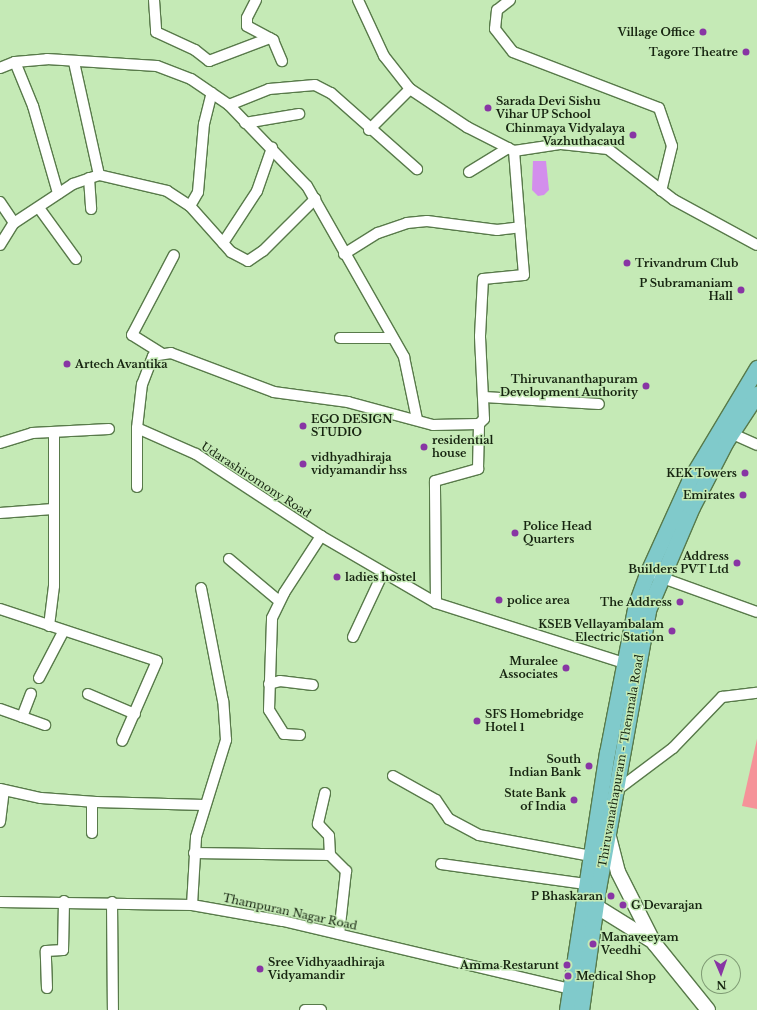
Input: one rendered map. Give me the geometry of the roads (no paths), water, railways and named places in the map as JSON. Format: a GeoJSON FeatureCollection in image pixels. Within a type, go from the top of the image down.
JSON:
{"type":"FeatureCollection","features":[{"type":"Feature","properties":{"kind":"main road"},"geometry":{"type":"LineString","coordinates":[[567,1010],[577,990],[589,901],[586,884],[630,666],[647,572],[725,430],[757,368]]}},
{"type":"Feature","properties":{"kind":"main road","name":"Thiruvanathapuram - Thenmala Road"},"geometry":{"type":"LineString","coordinates":[[589,901],[608,833],[617,790],[630,666],[648,610],[725,430],[757,394]]}},
{"type":"Feature","properties":{"kind":"main road"},"geometry":{"type":"LineString","coordinates":[[608,833],[618,872],[654,943],[708,1010]]}},
{"type":"Feature","properties":{"kind":"main road"},"geometry":{"type":"LineString","coordinates":[[589,901],[654,943]]}},
{"type":"Feature","properties":{"kind":"main road"},"geometry":{"type":"LineString","coordinates":[[577,990],[581,1010]]}},
{"type":"Feature","properties":{"kind":"street"},"geometry":{"type":"LineString","coordinates":[[154,0],[156,32],[195,50],[209,61],[270,38]]}},
{"type":"Feature","properties":{"kind":"street"},"geometry":{"type":"LineString","coordinates":[[256,0],[247,18],[248,26],[270,38],[282,61]]}},
{"type":"Feature","properties":{"kind":"street"},"geometry":{"type":"LineString","coordinates":[[358,0],[384,56],[410,89],[467,127],[511,149]]}},
{"type":"Feature","properties":{"kind":"street"},"geometry":{"type":"LineString","coordinates":[[510,0],[496,10],[495,30],[513,52],[659,108],[672,146],[661,191]]}},
{"type":"Feature","properties":{"kind":"street"},"geometry":{"type":"LineString","coordinates":[[15,62],[33,106],[58,193]]}},
{"type":"Feature","properties":{"kind":"street"},"geometry":{"type":"LineString","coordinates":[[0,68],[15,62],[74,62],[157,66],[191,79],[229,105],[245,123],[292,166],[315,199],[344,254],[404,357],[417,419]]}},
{"type":"Feature","properties":{"kind":"street"},"geometry":{"type":"LineString","coordinates":[[74,62],[99,175]]}},
{"type":"Feature","properties":{"kind":"street"},"geometry":{"type":"LineString","coordinates":[[229,105],[269,89],[315,85],[330,93],[369,130],[417,169]]}},
{"type":"Feature","properties":{"kind":"street"},"geometry":{"type":"LineString","coordinates":[[369,130],[410,89]]}},
{"type":"Feature","properties":{"kind":"street"},"geometry":{"type":"LineString","coordinates":[[190,206],[198,192],[204,124],[212,93]]}},
{"type":"Feature","properties":{"kind":"street"},"geometry":{"type":"LineString","coordinates":[[245,123],[299,114]]}},
{"type":"Feature","properties":{"kind":"street"},"geometry":{"type":"LineString","coordinates":[[469,172],[511,149],[561,144],[608,149],[661,191],[757,245]]}},
{"type":"Feature","properties":{"kind":"street"},"geometry":{"type":"LineString","coordinates":[[223,244],[257,191],[272,148]]}},
{"type":"Feature","properties":{"kind":"street"},"geometry":{"type":"LineString","coordinates":[[436,603],[435,481],[478,469],[479,424],[484,419],[480,336],[483,279],[524,275],[511,149]]}},
{"type":"Feature","properties":{"kind":"street"},"geometry":{"type":"LineString","coordinates":[[0,246],[14,223],[39,208],[58,193],[89,178],[99,175],[167,191],[190,206],[223,244],[241,259],[254,259],[315,199]]}},
{"type":"Feature","properties":{"kind":"street"},"geometry":{"type":"LineString","coordinates":[[89,178],[91,209]]}},
{"type":"Feature","properties":{"kind":"street"},"geometry":{"type":"LineString","coordinates":[[0,202],[14,223]]}},
{"type":"Feature","properties":{"kind":"street"},"geometry":{"type":"LineString","coordinates":[[39,208],[76,259]]}},
{"type":"Feature","properties":{"kind":"street"},"geometry":{"type":"LineString","coordinates":[[344,254],[378,233],[407,223],[427,221],[497,230],[520,227]]}},
{"type":"Feature","properties":{"kind":"street"},"geometry":{"type":"LineString","coordinates":[[174,255],[132,335],[161,353],[274,392],[348,402],[433,424],[479,424]]}},
{"type":"Feature","properties":{"kind":"street"},"geometry":{"type":"LineString","coordinates":[[340,338],[392,338]]}},
{"type":"Feature","properties":{"kind":"street"},"geometry":{"type":"LineString","coordinates":[[137,487],[137,428],[142,384],[153,356],[161,353]]}},
{"type":"Feature","properties":{"kind":"street"},"geometry":{"type":"LineString","coordinates":[[484,397],[599,404]]}},
{"type":"Feature","properties":{"kind":"street","name":"Udarashiromony Road"},"geometry":{"type":"LineString","coordinates":[[137,428],[196,454],[322,536],[436,603],[630,666]]}},
{"type":"Feature","properties":{"kind":"street"},"geometry":{"type":"LineString","coordinates":[[0,443],[32,433],[110,429]]}},
{"type":"Feature","properties":{"kind":"street"},"geometry":{"type":"LineString","coordinates":[[725,430],[757,445]]}},
{"type":"Feature","properties":{"kind":"street"},"geometry":{"type":"LineString","coordinates":[[48,626],[54,586],[54,432]]}},
{"type":"Feature","properties":{"kind":"street"},"geometry":{"type":"LineString","coordinates":[[0,513],[53,509]]}},
{"type":"Feature","properties":{"kind":"street"},"geometry":{"type":"LineString","coordinates":[[300,735],[284,734],[275,723],[268,702],[272,618],[279,601],[322,536]]}},
{"type":"Feature","properties":{"kind":"street"},"geometry":{"type":"LineString","coordinates":[[229,559],[279,601]]}},
{"type":"Feature","properties":{"kind":"street"},"geometry":{"type":"LineString","coordinates":[[647,572],[757,612]]}},
{"type":"Feature","properties":{"kind":"street"},"geometry":{"type":"LineString","coordinates":[[353,636],[384,573]]}},
{"type":"Feature","properties":{"kind":"street"},"geometry":{"type":"LineString","coordinates":[[192,905],[194,853],[204,805],[226,740],[223,701],[201,588]]}},
{"type":"Feature","properties":{"kind":"street"},"geometry":{"type":"LineString","coordinates":[[0,609],[63,632],[157,661],[122,741]]}},
{"type":"Feature","properties":{"kind":"street"},"geometry":{"type":"LineString","coordinates":[[39,678],[63,632]]}},
{"type":"Feature","properties":{"kind":"street"},"geometry":{"type":"LineString","coordinates":[[269,684],[280,681],[313,685]]}},
{"type":"Feature","properties":{"kind":"street"},"geometry":{"type":"LineString","coordinates":[[617,790],[673,748],[722,697],[757,693]]}},
{"type":"Feature","properties":{"kind":"street"},"geometry":{"type":"LineString","coordinates":[[22,717],[31,694]]}},
{"type":"Feature","properties":{"kind":"street"},"geometry":{"type":"LineString","coordinates":[[88,694],[135,714]]}},
{"type":"Feature","properties":{"kind":"street"},"geometry":{"type":"LineString","coordinates":[[0,709],[45,725]]}},
{"type":"Feature","properties":{"kind":"street"},"geometry":{"type":"LineString","coordinates":[[393,776],[436,800],[449,819],[479,835],[591,856]]}},
{"type":"Feature","properties":{"kind":"street"},"geometry":{"type":"LineString","coordinates":[[0,822],[2,790],[92,802],[204,805]]}},
{"type":"Feature","properties":{"kind":"street"},"geometry":{"type":"LineString","coordinates":[[325,793],[318,824],[329,836],[330,855],[346,871],[339,934]]}},
{"type":"Feature","properties":{"kind":"street"},"geometry":{"type":"LineString","coordinates":[[92,802],[92,833]]}},
{"type":"Feature","properties":{"kind":"street"},"geometry":{"type":"LineString","coordinates":[[194,853],[330,855]]}},
{"type":"Feature","properties":{"kind":"street"},"geometry":{"type":"LineString","coordinates":[[441,864],[586,884]]}},
{"type":"Feature","properties":{"kind":"street"},"geometry":{"type":"LineString","coordinates":[[47,988],[46,951],[63,950],[64,901]]}},
{"type":"Feature","properties":{"kind":"street","name":"Thampuran Nagar Road"},"geometry":{"type":"LineString","coordinates":[[0,902],[64,901],[192,905],[339,934],[577,990]]}},
{"type":"Feature","properties":{"kind":"street"},"geometry":{"type":"LineString","coordinates":[[112,902],[113,1010]]}},
{"type":"Feature","properties":{"kind":"street"},"geometry":{"type":"LineString","coordinates":[[305,1010],[321,1010]]}},
{"type":"Feature","properties":{"kind":"place","name":"Village Office"},"geometry":{"type":"Point","coordinates":[703,32]}},
{"type":"Feature","properties":{"kind":"place","name":"Tagore Theatre"},"geometry":{"type":"Point","coordinates":[746,52]}},
{"type":"Feature","properties":{"kind":"place","name":"Sarada Devi Sishu Vihar UP School"},"geometry":{"type":"Point","coordinates":[488,108]}},
{"type":"Feature","properties":{"kind":"place","name":"Chinmaya Vidyalaya Vazhuthacaud"},"geometry":{"type":"Point","coordinates":[633,135]}},
{"type":"Feature","properties":{"kind":"place","name":"Trivandrum Club"},"geometry":{"type":"Point","coordinates":[627,263]}},
{"type":"Feature","properties":{"kind":"place","name":"P Subramaniam Hall"},"geometry":{"type":"Point","coordinates":[741,290]}},
{"type":"Feature","properties":{"kind":"place","name":"Artech Avantika"},"geometry":{"type":"Point","coordinates":[67,364]}},
{"type":"Feature","properties":{"kind":"place","name":"Thiruvananthapuram Development Authority"},"geometry":{"type":"Point","coordinates":[646,386]}},
{"type":"Feature","properties":{"kind":"place","name":"EGO DESIGN STUDIO"},"geometry":{"type":"Point","coordinates":[303,426]}},
{"type":"Feature","properties":{"kind":"place","name":"residential house"},"geometry":{"type":"Point","coordinates":[424,447]}},
{"type":"Feature","properties":{"kind":"place","name":"vidhyadhiraja vidyamandir hss"},"geometry":{"type":"Point","coordinates":[303,464]}},
{"type":"Feature","properties":{"kind":"place","name":"KEK Towers"},"geometry":{"type":"Point","coordinates":[745,473]}},
{"type":"Feature","properties":{"kind":"place","name":"Emirates"},"geometry":{"type":"Point","coordinates":[743,495]}},
{"type":"Feature","properties":{"kind":"place","name":"Police Head Quarters"},"geometry":{"type":"Point","coordinates":[515,533]}},
{"type":"Feature","properties":{"kind":"place","name":"Address Builders PVT Ltd"},"geometry":{"type":"Point","coordinates":[737,563]}},
{"type":"Feature","properties":{"kind":"place","name":"ladies hostel"},"geometry":{"type":"Point","coordinates":[337,577]}},
{"type":"Feature","properties":{"kind":"place","name":"police area"},"geometry":{"type":"Point","coordinates":[499,600]}},
{"type":"Feature","properties":{"kind":"place","name":"The Address"},"geometry":{"type":"Point","coordinates":[680,602]}},
{"type":"Feature","properties":{"kind":"place","name":"KSEB Vellayambalam Electric Station"},"geometry":{"type":"Point","coordinates":[672,631]}},
{"type":"Feature","properties":{"kind":"place","name":"Muralee Associates"},"geometry":{"type":"Point","coordinates":[566,668]}},
{"type":"Feature","properties":{"kind":"place","name":"SFS Homebridge Hotel 1"},"geometry":{"type":"Point","coordinates":[477,721]}},
{"type":"Feature","properties":{"kind":"place","name":"South Indian Bank"},"geometry":{"type":"Point","coordinates":[589,766]}},
{"type":"Feature","properties":{"kind":"place","name":"State Bank of India"},"geometry":{"type":"Point","coordinates":[574,800]}},
{"type":"Feature","properties":{"kind":"place","name":"P Bhaskaran"},"geometry":{"type":"Point","coordinates":[611,896]}},
{"type":"Feature","properties":{"kind":"place","name":"G Devarajan"},"geometry":{"type":"Point","coordinates":[623,905]}},
{"type":"Feature","properties":{"kind":"place","name":"Manaveeyam Veedhi"},"geometry":{"type":"Point","coordinates":[593,944]}},
{"type":"Feature","properties":{"kind":"place","name":"Amma Restarunt"},"geometry":{"type":"Point","coordinates":[567,965]}},
{"type":"Feature","properties":{"kind":"place","name":"Sree Vidhyaadhiraja Vidyamandir"},"geometry":{"type":"Point","coordinates":[260,969]}},
{"type":"Feature","properties":{"kind":"place","name":"Medical Shop"},"geometry":{"type":"Point","coordinates":[568,976]}}]}
